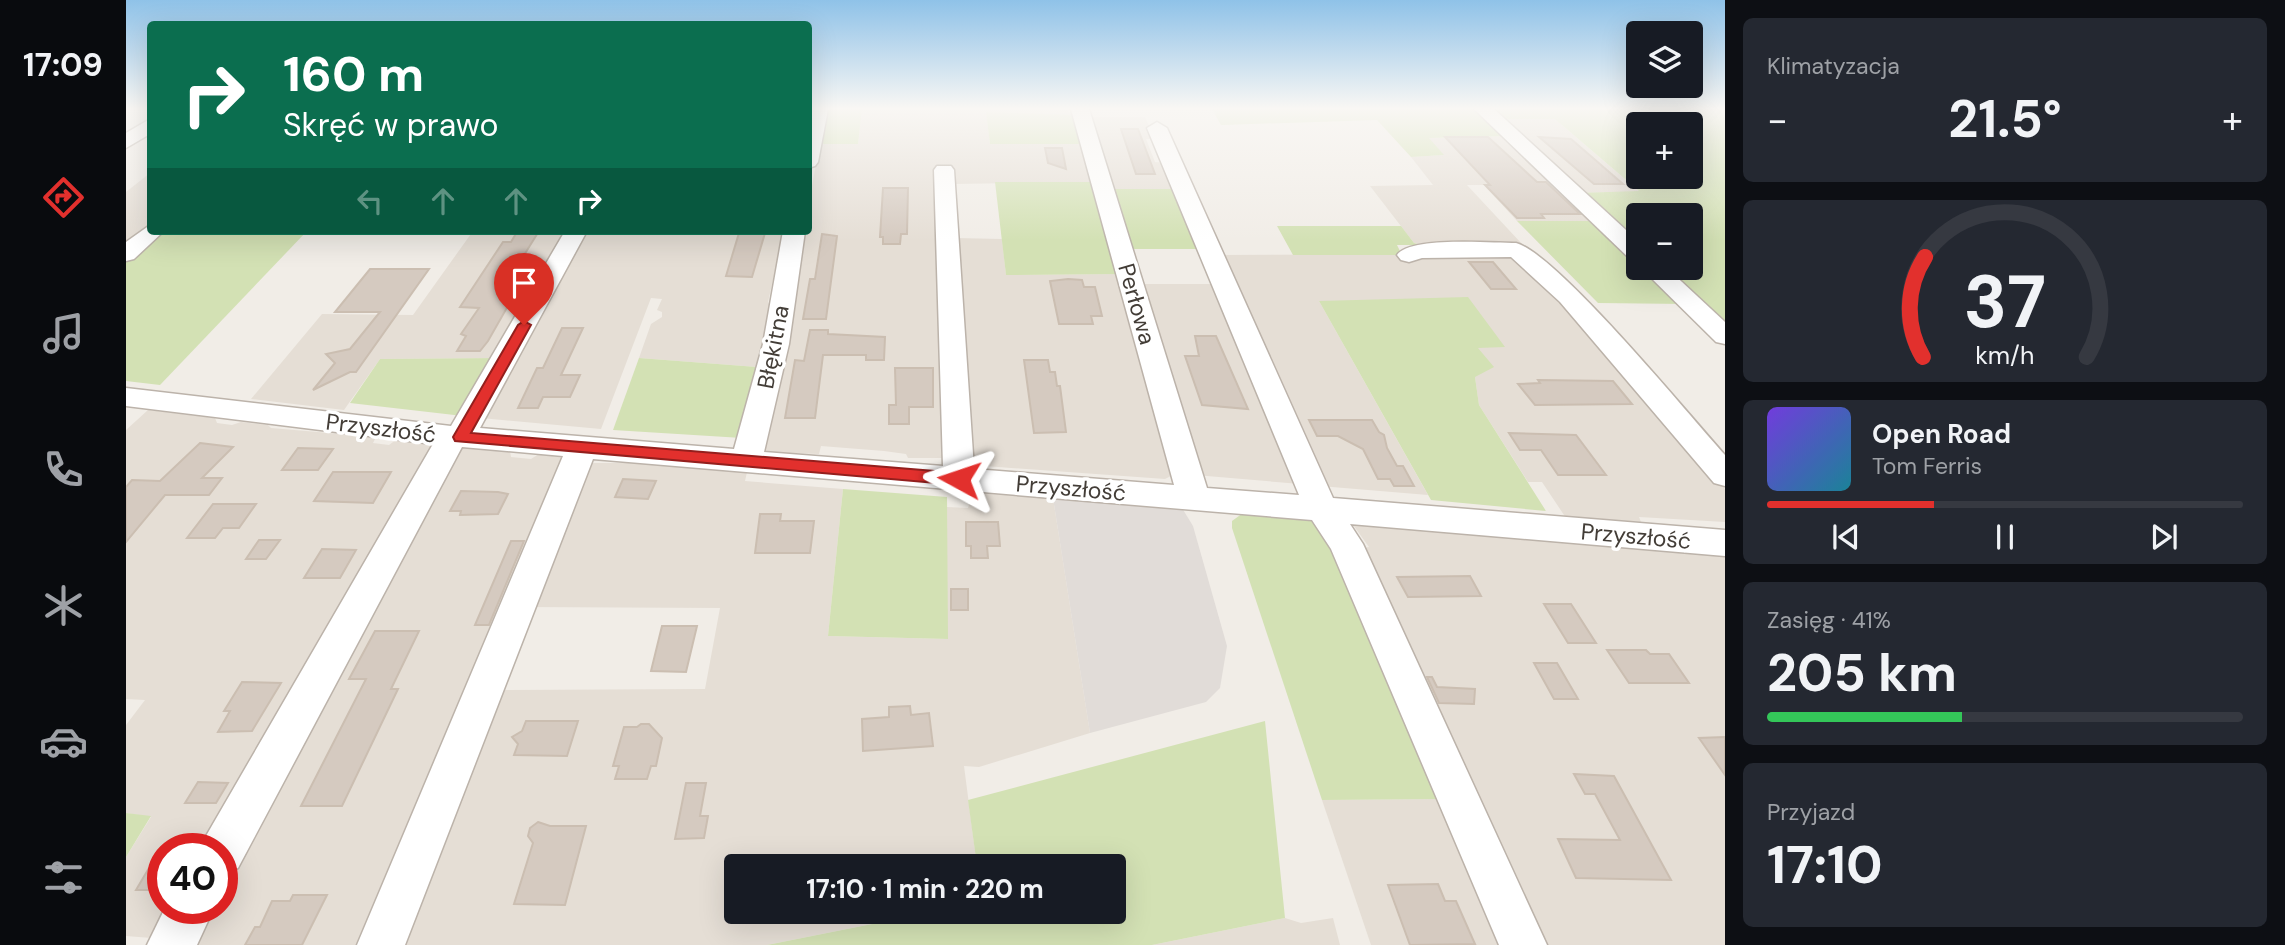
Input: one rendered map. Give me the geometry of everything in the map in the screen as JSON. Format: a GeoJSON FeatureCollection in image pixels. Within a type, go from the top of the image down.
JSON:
{"type":"FeatureCollection","features":[{"type":"Feature","properties":{"kind":"street","name":"Perłowa"},"geometry":{"type":"LineString","coordinates":[[1093,153],[1194,498]]}},
{"type":"Feature","properties":{"kind":"street"},"geometry":{"type":"LineString","coordinates":[[1168,153],[1322,510],[1346,544],[1523,945]]}},
{"type":"Feature","properties":{"kind":"street"},"geometry":{"type":"LineString","coordinates":[[1530,153],[1626,243]]}},
{"type":"Feature","properties":{"kind":"street"},"geometry":{"type":"LineString","coordinates":[[944,170],[959,479]]}},
{"type":"Feature","properties":{"kind":"street"},"geometry":{"type":"LineString","coordinates":[[126,254],[148,235]]}},
{"type":"Feature","properties":{"kind":"street"},"geometry":{"type":"LineString","coordinates":[[233,833],[457,437],[486,395],[574,235]]}},
{"type":"Feature","properties":{"kind":"street","name":"Błękitna"},"geometry":{"type":"LineString","coordinates":[[746,461],[776,344],[793,235]]}},
{"type":"Feature","properties":{"kind":"street"},"geometry":{"type":"LineString","coordinates":[[1516,250],[1569,297],[1725,475]]}},
{"type":"Feature","properties":{"kind":"street"},"geometry":{"type":"LineString","coordinates":[[1409,255],[1418,251],[1542,251],[1725,446]]}},
{"type":"Feature","properties":{"kind":"street"},"geometry":{"type":"LineString","coordinates":[[1666,280],[1725,335]]}},
{"type":"Feature","properties":{"kind":"street","name":"Przyszłość"},"geometry":{"type":"LineString","coordinates":[[132,405],[457,437],[1725,543]]}},
{"type":"Feature","properties":{"kind":"street"},"geometry":{"type":"LineString","coordinates":[[381,945],[582,447]]}},
{"type":"Feature","properties":{"kind":"street"},"geometry":{"type":"LineString","coordinates":[[171,945],[182,924]]}},
{"type":"Feature","properties":{"kind":"shaded area"},"geometry":{"type":"Polygon","coordinates":[[[818,153],[1087,153],[1095,182],[953,184],[948,458],[908,458],[906,454],[821,446],[819,454],[763,452],[801,235],[812,235],[812,185],[818,153]]]}},
{"type":"Feature","properties":{"kind":"shaded area"},"geometry":{"type":"Polygon","coordinates":[[[1097,153],[1152,153],[1155,162],[1165,163],[1176,189],[1108,189],[1097,153]]]}},
{"type":"Feature","properties":{"kind":"shaded area"},"geometry":{"type":"Polygon","coordinates":[[[1441,153],[1525,153],[1596,221],[1517,221],[1484,185],[1467,185],[1522,244],[1414,243],[1370,186],[1433,185],[1411,157],[1443,155],[1441,153]]]}},
{"type":"Feature","properties":{"kind":"shaded area"},"geometry":{"type":"Polygon","coordinates":[[[1535,153],[1595,153],[1626,180],[1626,189],[1637,189],[1640,192],[1578,193],[1535,153]]]}},
{"type":"Feature","properties":{"kind":"shaded area"},"geometry":{"type":"Polygon","coordinates":[[[147,175],[147,231],[126,249],[126,192],[147,175]]]}},
{"type":"Feature","properties":{"kind":"shaded area"},"geometry":{"type":"Polygon","coordinates":[[[470,235],[565,235],[550,256],[498,358],[380,359],[344,410],[251,399],[322,314],[413,315],[470,235]]]}},
{"type":"Feature","properties":{"kind":"shaded area"},"geometry":{"type":"Polygon","coordinates":[[[579,235],[783,235],[757,367],[639,358],[651,324],[662,317],[662,312],[657,310],[662,299],[651,298],[601,429],[481,418],[579,235]]]}},
{"type":"Feature","properties":{"kind":"shaded area"},"geometry":{"type":"Polygon","coordinates":[[[956,238],[1002,239],[1006,275],[1118,274],[1179,472],[1165,479],[971,465],[956,238]]]}},
{"type":"Feature","properties":{"kind":"shaded area"},"geometry":{"type":"Polygon","coordinates":[[[1511,254],[1520,258],[1725,489],[1725,522],[1639,517],[1641,522],[1566,518],[1542,482],[1528,482],[1479,405],[1475,377],[1478,347],[1504,347],[1319,301],[1428,495],[1320,486],[1218,255],[1511,254]]]}},
{"type":"Feature","properties":{"kind":"shaded area"},"geometry":{"type":"Polygon","coordinates":[[[1136,284],[1215,284],[1300,484],[1195,475],[1136,284]]]}},
{"type":"Feature","properties":{"kind":"shaded area"},"geometry":{"type":"Polygon","coordinates":[[[148,410],[215,418],[217,423],[232,425],[241,422],[268,425],[271,428],[376,437],[373,443],[389,445],[397,439],[440,445],[223,833],[147,833],[147,924],[172,924],[164,939],[126,936],[126,857],[151,817],[126,813],[126,725],[145,700],[126,699],[126,430],[148,410]]]}},
{"type":"Feature","properties":{"kind":"shaded area"},"geometry":{"type":"Polygon","coordinates":[[[455,445],[510,451],[511,457],[531,459],[539,454],[564,458],[369,945],[182,945],[193,924],[238,924],[238,842],[455,445]]]}},
{"type":"Feature","properties":{"kind":"shaded area"},"geometry":{"type":"Polygon","coordinates":[[[590,463],[635,463],[747,472],[745,481],[843,489],[828,636],[947,639],[947,507],[968,508],[973,493],[1053,498],[1090,733],[979,767],[964,766],[975,854],[724,854],[724,924],[872,924],[767,945],[392,945],[494,690],[705,689],[720,608],[522,607],[590,463]]]}},
{"type":"Feature","properties":{"kind":"shaded area"},"geometry":{"type":"Polygon","coordinates":[[[1053,498],[1182,508],[1193,526],[1227,646],[1220,688],[1206,702],[1090,733],[1053,498]]]}},
{"type":"Feature","properties":{"kind":"shaded area"},"geometry":{"type":"Polygon","coordinates":[[[1351,522],[1492,536],[1725,553],[1725,945],[1534,945],[1355,550],[1369,547],[1351,522]]]}},
{"type":"Feature","properties":{"kind":"shaded area"},"geometry":{"type":"Polygon","coordinates":[[[1443,799],[1507,945],[1371,945],[1322,800],[1443,799]]]}},
{"type":"Feature","properties":{"kind":"shaded area"},"geometry":{"type":"Polygon","coordinates":[[[1285,918],[1301,923],[1333,918],[1340,945],[1152,945],[1285,918]]]}},
{"type":"Feature","properties":{"kind":"green space"},"geometry":{"type":"Polygon","coordinates":[[[1407,153],[1444,155],[1411,157],[1407,153]]]}},
{"type":"Feature","properties":{"kind":"green space"},"geometry":{"type":"Polygon","coordinates":[[[1595,153],[1626,153],[1626,180],[1595,153]]]}},
{"type":"Feature","properties":{"kind":"green space"},"geometry":{"type":"Polygon","coordinates":[[[1703,153],[1725,153],[1725,331],[1671,280],[1703,280],[1703,203],[1626,203],[1626,238],[1578,193],[1639,191],[1637,189],[1703,189],[1703,153]]]}},
{"type":"Feature","properties":{"kind":"green space"},"geometry":{"type":"Polygon","coordinates":[[[995,182],[1095,182],[1124,274],[1006,275],[995,182]]]}},
{"type":"Feature","properties":{"kind":"green space"},"geometry":{"type":"Polygon","coordinates":[[[1108,189],[1176,189],[1201,249],[1126,249],[1108,189]]]}},
{"type":"Feature","properties":{"kind":"green space"},"geometry":{"type":"Polygon","coordinates":[[[1517,221],[1596,221],[1626,249],[1626,280],[1659,280],[1685,304],[1598,303],[1517,221]]]}},
{"type":"Feature","properties":{"kind":"green space"},"geometry":{"type":"Polygon","coordinates":[[[1277,226],[1401,226],[1414,243],[1421,245],[1397,245],[1402,255],[1293,255],[1277,226]]]}},
{"type":"Feature","properties":{"kind":"green space"},"geometry":{"type":"Polygon","coordinates":[[[153,235],[303,235],[160,385],[126,381],[126,258],[153,235]]]}},
{"type":"Feature","properties":{"kind":"green space"},"geometry":{"type":"Polygon","coordinates":[[[1468,297],[1505,347],[1478,348],[1494,367],[1475,377],[1479,405],[1546,511],[1431,500],[1319,301],[1468,297]]]}},
{"type":"Feature","properties":{"kind":"green space"},"geometry":{"type":"Polygon","coordinates":[[[498,358],[463,416],[350,403],[380,359],[498,358]]]}},
{"type":"Feature","properties":{"kind":"green space"},"geometry":{"type":"Polygon","coordinates":[[[639,358],[757,367],[742,438],[613,430],[639,358]]]}},
{"type":"Feature","properties":{"kind":"green space"},"geometry":{"type":"Polygon","coordinates":[[[843,489],[947,497],[948,639],[828,636],[843,489]]]}},
{"type":"Feature","properties":{"kind":"green space"},"geometry":{"type":"Polygon","coordinates":[[[1243,513],[1318,520],[1443,799],[1322,800],[1232,528],[1232,521],[1243,513]]]}},
{"type":"Feature","properties":{"kind":"green space"},"geometry":{"type":"Polygon","coordinates":[[[1265,721],[1285,918],[1152,945],[767,945],[872,924],[1126,924],[1126,854],[975,854],[968,800],[1265,721]]]}},
{"type":"Feature","properties":{"kind":"green space"},"geometry":{"type":"Polygon","coordinates":[[[126,813],[151,816],[126,857],[126,813]]]}},
{"type":"Feature","properties":{"kind":"building"},"geometry":{"type":"Polygon","coordinates":[[[1046,153],[1063,153],[1066,169],[1048,163],[1046,153]]]}},
{"type":"Feature","properties":{"kind":"building"},"geometry":{"type":"Polygon","coordinates":[[[1129,153],[1147,153],[1155,174],[1136,174],[1129,153]]]}},
{"type":"Feature","properties":{"kind":"building"},"geometry":{"type":"Polygon","coordinates":[[[1460,153],[1506,153],[1537,182],[1546,182],[1580,214],[1541,214],[1544,218],[1517,218],[1485,185],[1490,185],[1460,153]]]}},
{"type":"Feature","properties":{"kind":"building"},"geometry":{"type":"Polygon","coordinates":[[[1558,153],[1587,153],[1623,184],[1594,184],[1558,153]]]}},
{"type":"Feature","properties":{"kind":"building"},"geometry":{"type":"Polygon","coordinates":[[[883,188],[908,188],[907,234],[901,234],[900,244],[883,244],[883,237],[880,237],[883,188]]]}},
{"type":"Feature","properties":{"kind":"building"},"geometry":{"type":"Polygon","coordinates":[[[822,234],[837,236],[826,319],[803,319],[810,279],[815,279],[822,234]]]}},
{"type":"Feature","properties":{"kind":"building"},"geometry":{"type":"Polygon","coordinates":[[[515,235],[537,235],[503,289],[500,297],[513,297],[488,341],[480,351],[457,351],[466,336],[461,334],[479,308],[460,307],[503,242],[511,242],[515,235]]]}},
{"type":"Feature","properties":{"kind":"building"},"geometry":{"type":"Polygon","coordinates":[[[738,235],[764,235],[752,277],[726,276],[738,235]]]}},
{"type":"Feature","properties":{"kind":"building"},"geometry":{"type":"Polygon","coordinates":[[[1469,262],[1493,262],[1516,289],[1491,289],[1469,262]]]}},
{"type":"Feature","properties":{"kind":"building"},"geometry":{"type":"Polygon","coordinates":[[[370,269],[429,269],[356,372],[350,372],[313,390],[335,363],[326,354],[350,349],[380,312],[335,312],[370,269]]]}},
{"type":"Feature","properties":{"kind":"building"},"geometry":{"type":"Polygon","coordinates":[[[1082,280],[1084,287],[1095,287],[1102,316],[1091,316],[1093,324],[1059,324],[1050,281],[1082,280]]]}},
{"type":"Feature","properties":{"kind":"building"},"geometry":{"type":"Polygon","coordinates":[[[562,328],[583,328],[561,375],[580,375],[570,397],[543,397],[538,408],[518,408],[537,368],[543,368],[562,328]]]}},
{"type":"Feature","properties":{"kind":"building"},"geometry":{"type":"Polygon","coordinates":[[[810,330],[828,330],[828,334],[885,337],[884,360],[866,360],[866,355],[823,355],[815,418],[785,418],[795,360],[804,361],[810,330]]]}},
{"type":"Feature","properties":{"kind":"building"},"geometry":{"type":"Polygon","coordinates":[[[1195,336],[1216,336],[1248,409],[1202,405],[1185,356],[1199,356],[1195,336]]]}},
{"type":"Feature","properties":{"kind":"building"},"geometry":{"type":"Polygon","coordinates":[[[1024,360],[1048,360],[1050,372],[1055,372],[1057,386],[1060,386],[1066,432],[1034,433],[1024,360]]]}},
{"type":"Feature","properties":{"kind":"building"},"geometry":{"type":"Polygon","coordinates":[[[895,368],[933,368],[933,407],[909,407],[909,424],[889,424],[889,405],[896,405],[895,368]]]}},
{"type":"Feature","properties":{"kind":"building"},"geometry":{"type":"Polygon","coordinates":[[[1538,380],[1613,381],[1632,404],[1535,405],[1518,384],[1540,383],[1538,380]]]}},
{"type":"Feature","properties":{"kind":"building"},"geometry":{"type":"Polygon","coordinates":[[[1309,420],[1372,420],[1384,435],[1387,448],[1397,466],[1403,466],[1414,486],[1394,486],[1390,479],[1378,479],[1363,449],[1338,436],[1317,436],[1309,420]]]}},
{"type":"Feature","properties":{"kind":"building"},"geometry":{"type":"Polygon","coordinates":[[[1509,433],[1576,435],[1606,475],[1558,475],[1541,450],[1520,450],[1509,433]]]}},
{"type":"Feature","properties":{"kind":"building"},"geometry":{"type":"Polygon","coordinates":[[[200,443],[233,447],[202,478],[222,478],[209,495],[165,495],[126,542],[126,487],[132,480],[160,481],[200,443]]]}},
{"type":"Feature","properties":{"kind":"building"},"geometry":{"type":"Polygon","coordinates":[[[298,448],[333,449],[318,470],[282,470],[298,448]]]}},
{"type":"Feature","properties":{"kind":"building"},"geometry":{"type":"Polygon","coordinates":[[[333,472],[391,472],[373,503],[314,501],[333,472]]]}},
{"type":"Feature","properties":{"kind":"building"},"geometry":{"type":"Polygon","coordinates":[[[623,479],[656,481],[648,499],[615,497],[623,479]]]}},
{"type":"Feature","properties":{"kind":"building"},"geometry":{"type":"Polygon","coordinates":[[[461,491],[508,494],[498,514],[460,515],[461,511],[450,511],[461,491]]]}},
{"type":"Feature","properties":{"kind":"building"},"geometry":{"type":"Polygon","coordinates":[[[213,504],[256,504],[239,528],[223,528],[215,538],[187,538],[213,504]]]}},
{"type":"Feature","properties":{"kind":"building"},"geometry":{"type":"Polygon","coordinates":[[[760,514],[781,514],[780,521],[814,521],[810,553],[755,553],[760,514]]]}},
{"type":"Feature","properties":{"kind":"building"},"geometry":{"type":"Polygon","coordinates":[[[966,522],[998,522],[1000,546],[987,546],[988,558],[971,558],[971,546],[966,546],[966,522]]]}},
{"type":"Feature","properties":{"kind":"building"},"geometry":{"type":"Polygon","coordinates":[[[259,540],[280,540],[266,559],[246,559],[259,540]]]}},
{"type":"Feature","properties":{"kind":"building"},"geometry":{"type":"Polygon","coordinates":[[[511,541],[524,541],[489,625],[475,625],[511,541]]]}},
{"type":"Feature","properties":{"kind":"building"},"geometry":{"type":"Polygon","coordinates":[[[322,549],[356,550],[340,578],[304,578],[322,549]]]}},
{"type":"Feature","properties":{"kind":"building"},"geometry":{"type":"Polygon","coordinates":[[[1470,576],[1481,596],[1408,597],[1397,577],[1470,576]]]}},
{"type":"Feature","properties":{"kind":"building"},"geometry":{"type":"Polygon","coordinates":[[[951,589],[968,589],[968,610],[951,610],[951,589]]]}},
{"type":"Feature","properties":{"kind":"building"},"geometry":{"type":"Polygon","coordinates":[[[1544,604],[1571,604],[1596,643],[1568,643],[1544,604]]]}},
{"type":"Feature","properties":{"kind":"building"},"geometry":{"type":"Polygon","coordinates":[[[662,626],[697,626],[686,672],[651,671],[662,626]]]}},
{"type":"Feature","properties":{"kind":"building"},"geometry":{"type":"Polygon","coordinates":[[[375,631],[419,631],[391,689],[398,689],[342,806],[301,806],[366,679],[349,679],[375,631]]]}},
{"type":"Feature","properties":{"kind":"building"},"geometry":{"type":"Polygon","coordinates":[[[1607,650],[1646,650],[1650,654],[1669,654],[1689,683],[1629,683],[1607,650]]]}},
{"type":"Feature","properties":{"kind":"building"},"geometry":{"type":"Polygon","coordinates":[[[1534,663],[1557,663],[1578,699],[1554,699],[1534,663]]]}},
{"type":"Feature","properties":{"kind":"building"},"geometry":{"type":"Polygon","coordinates":[[[1427,677],[1432,677],[1437,687],[1475,689],[1474,704],[1439,703],[1427,677]]]}},
{"type":"Feature","properties":{"kind":"building"},"geometry":{"type":"Polygon","coordinates":[[[242,682],[281,683],[252,731],[218,732],[230,711],[224,711],[242,682]]]}},
{"type":"Feature","properties":{"kind":"building"},"geometry":{"type":"Polygon","coordinates":[[[910,706],[911,715],[929,713],[933,746],[863,751],[862,719],[889,717],[889,707],[910,706]]]}},
{"type":"Feature","properties":{"kind":"building"},"geometry":{"type":"Polygon","coordinates":[[[526,721],[578,721],[567,756],[514,755],[518,744],[512,737],[522,731],[526,721]]]}},
{"type":"Feature","properties":{"kind":"building"},"geometry":{"type":"Polygon","coordinates":[[[649,724],[662,738],[656,766],[651,766],[647,779],[615,779],[619,766],[613,766],[624,727],[637,727],[649,724]]]}},
{"type":"Feature","properties":{"kind":"building"},"geometry":{"type":"Polygon","coordinates":[[[1725,737],[1725,775],[1699,738],[1725,737]]]}},
{"type":"Feature","properties":{"kind":"building"},"geometry":{"type":"Polygon","coordinates":[[[1574,774],[1614,776],[1671,880],[1576,878],[1558,839],[1620,840],[1595,794],[1585,794],[1574,774]]]}},
{"type":"Feature","properties":{"kind":"building"},"geometry":{"type":"Polygon","coordinates":[[[198,782],[228,783],[216,803],[185,803],[198,782]]]}},
{"type":"Feature","properties":{"kind":"building"},"geometry":{"type":"Polygon","coordinates":[[[686,783],[706,783],[700,816],[708,816],[704,838],[675,839],[686,783]]]}},
{"type":"Feature","properties":{"kind":"building"},"geometry":{"type":"Polygon","coordinates":[[[538,822],[550,826],[586,826],[565,905],[514,904],[533,843],[528,836],[530,828],[538,822]]]}},
{"type":"Feature","properties":{"kind":"building"},"geometry":{"type":"Polygon","coordinates":[[[147,871],[147,890],[136,890],[147,871]]]}},
{"type":"Feature","properties":{"kind":"building"},"geometry":{"type":"Polygon","coordinates":[[[1438,884],[1445,901],[1456,901],[1475,944],[1410,945],[1388,885],[1438,884]]]}},
{"type":"Feature","properties":{"kind":"building"},"geometry":{"type":"Polygon","coordinates":[[[293,895],[327,895],[302,945],[245,945],[255,927],[260,927],[272,901],[290,901],[293,895]]]}},
{"type":"Feature","properties":{"kind":"route"},"geometry":{"type":"LineString","coordinates":[[524,325],[460,437],[959,479]]}}]}
